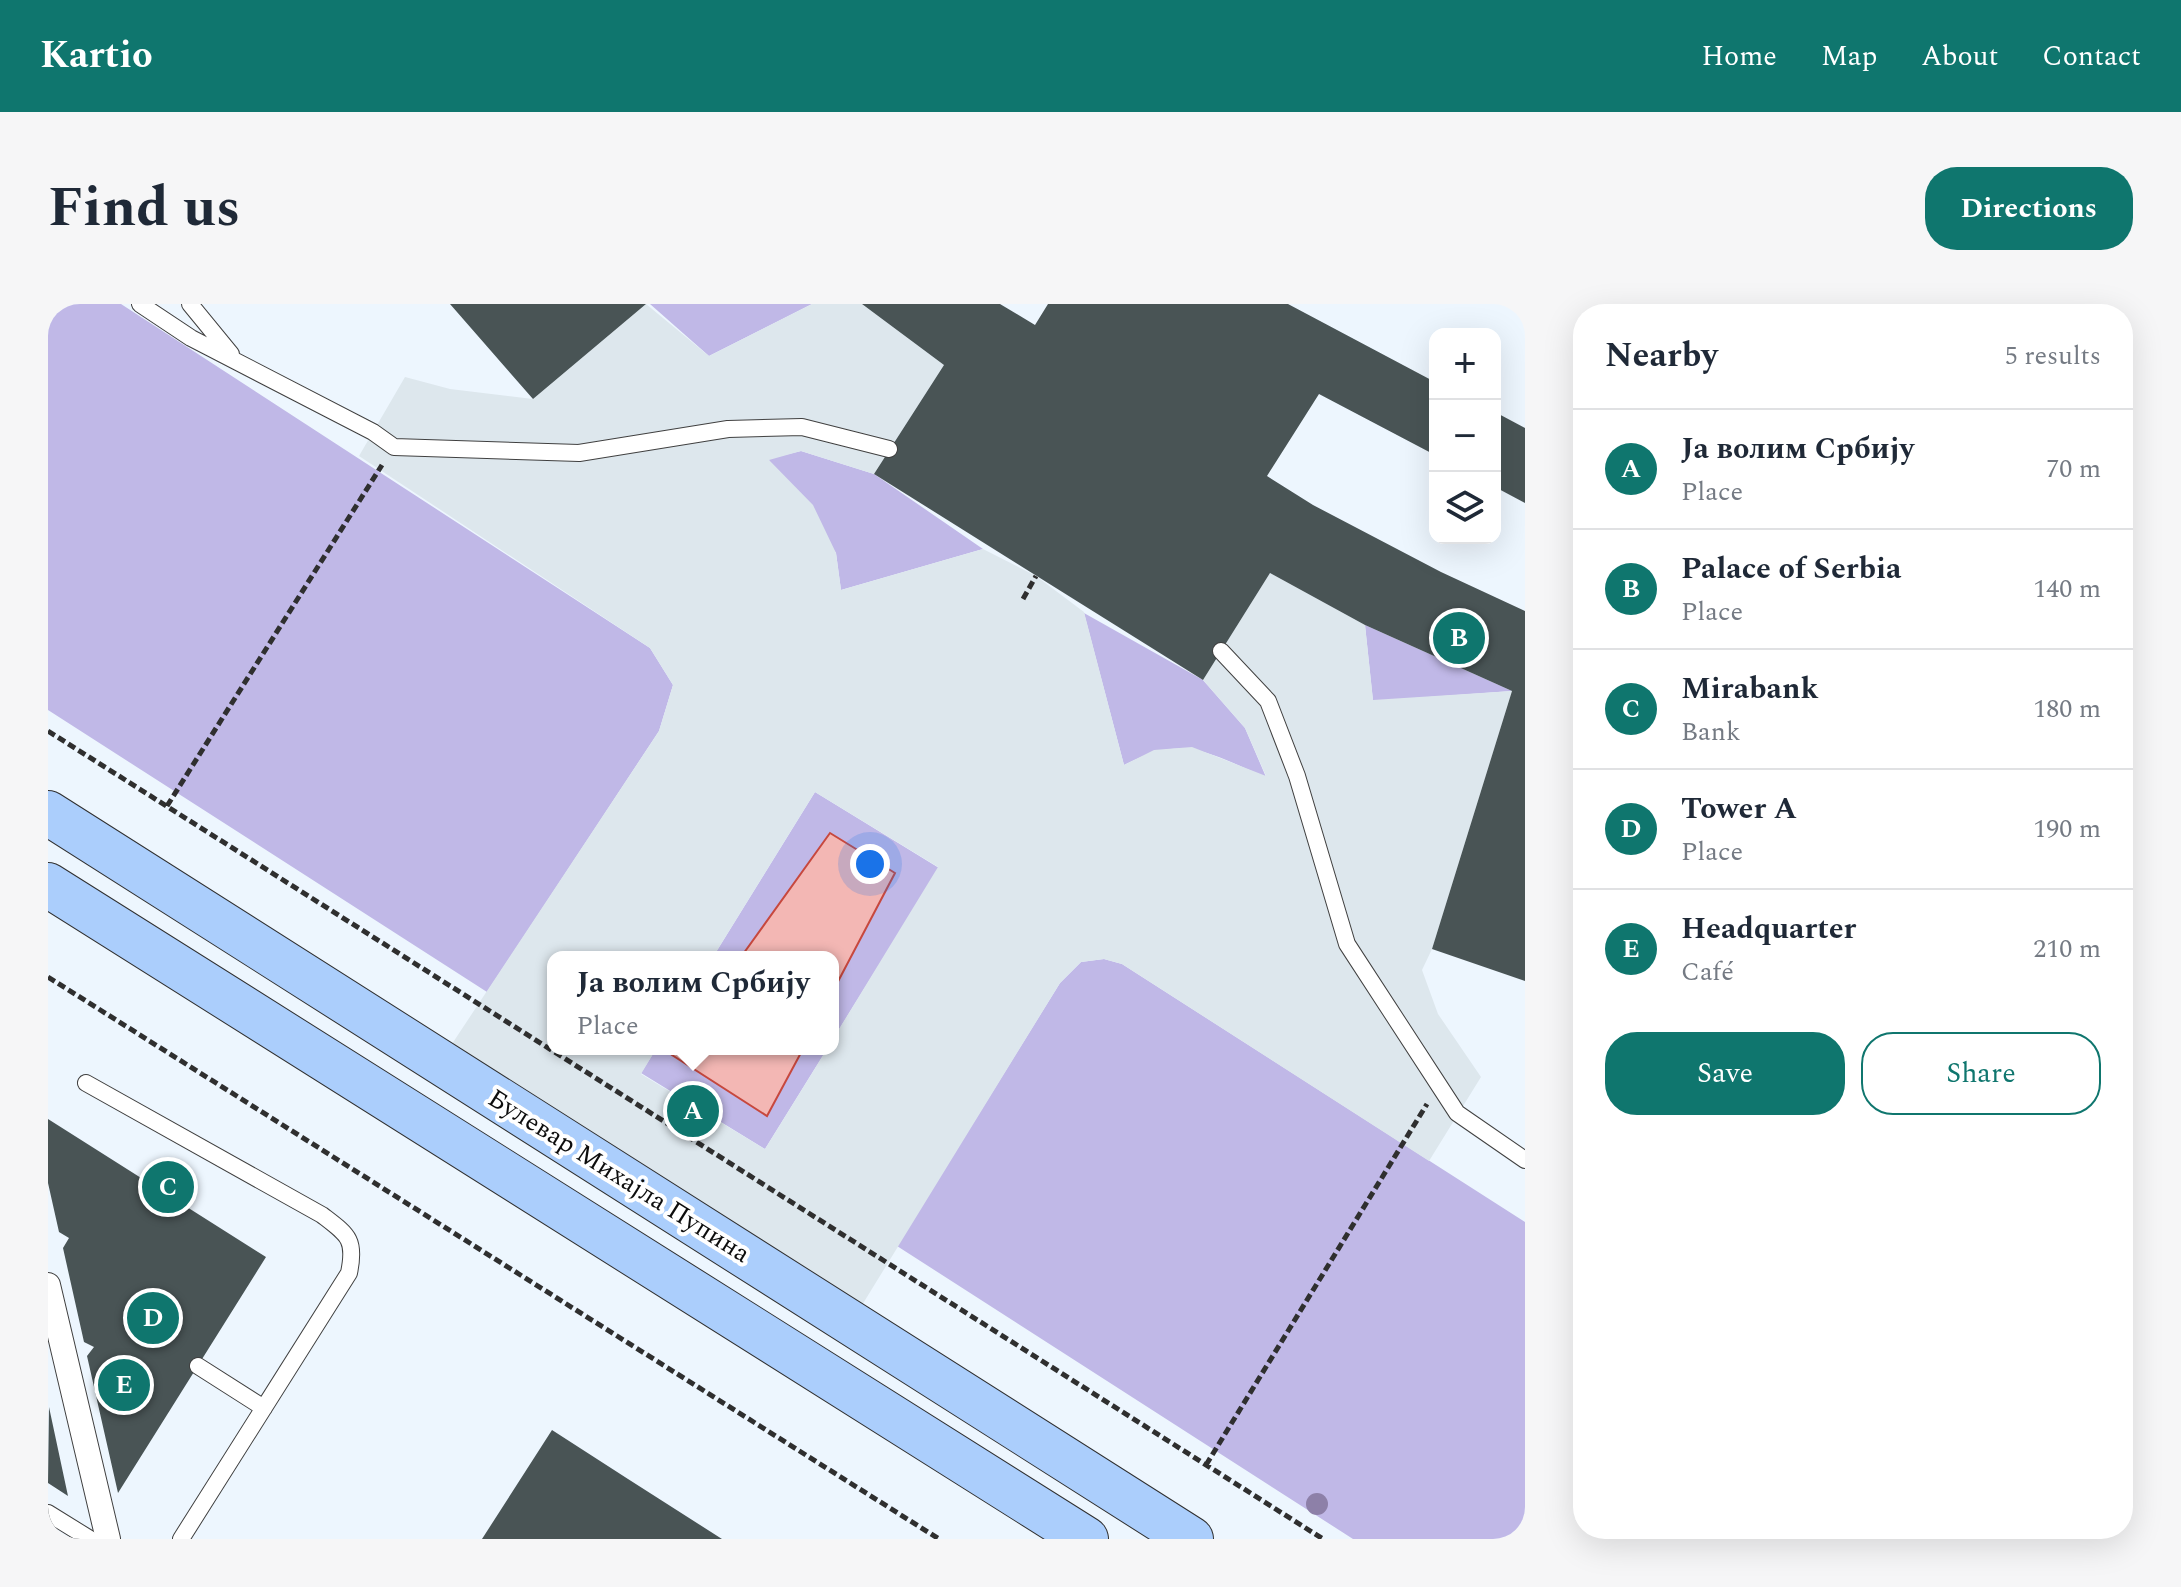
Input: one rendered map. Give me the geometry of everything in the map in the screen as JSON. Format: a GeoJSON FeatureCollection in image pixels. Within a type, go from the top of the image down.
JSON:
{"type":"FeatureCollection","features":[{"type":"Feature","properties":{"kind":"main road","name":"Булевар Михајла Пупина"},"geometry":{"type":"LineString","coordinates":[[48,813],[1191,1539]]}},
{"type":"Feature","properties":{"kind":"main road"},"geometry":{"type":"LineString","coordinates":[[48,885],[1086,1539]]}},
{"type":"Feature","properties":{"kind":"main road"},"geometry":{"type":"LineString","coordinates":[[621,1246],[651,1196]]}},
{"type":"Feature","properties":{"kind":"street"},"geometry":{"type":"LineString","coordinates":[[48,1285],[108,1539]]}},
{"type":"Feature","properties":{"kind":"lane"},"geometry":{"type":"LineString","coordinates":[[140,304],[191,338],[235,358],[373,432],[394,447],[579,453],[728,429],[802,427],[889,449]]}},
{"type":"Feature","properties":{"kind":"lane"},"geometry":{"type":"LineString","coordinates":[[190,304],[235,358]]}},
{"type":"Feature","properties":{"kind":"lane"},"geometry":{"type":"LineString","coordinates":[[1221,651],[1268,701],[1297,776],[1347,944],[1457,1113],[1525,1160]]}},
{"type":"Feature","properties":{"kind":"lane"},"geometry":{"type":"LineString","coordinates":[[86,1083],[322,1215],[346,1233],[354,1251],[349,1273],[181,1539]]}},
{"type":"Feature","properties":{"kind":"lane"},"geometry":{"type":"LineString","coordinates":[[198,1366],[264,1408]]}},
{"type":"Feature","properties":{"kind":"lane"},"geometry":{"type":"LineString","coordinates":[[48,1513],[90,1539]]}},
{"type":"Feature","properties":{"kind":"path"},"geometry":{"type":"LineString","coordinates":[[167,806],[394,447]]}},
{"type":"Feature","properties":{"kind":"path"},"geometry":{"type":"LineString","coordinates":[[1023,599],[1036,576]]}},
{"type":"Feature","properties":{"kind":"path"},"geometry":{"type":"LineString","coordinates":[[48,731],[547,1047]]}},
{"type":"Feature","properties":{"kind":"path"},"geometry":{"type":"LineString","coordinates":[[48,977],[939,1539]]}},
{"type":"Feature","properties":{"kind":"path"},"geometry":{"type":"LineString","coordinates":[[560,1055],[1323,1539]]}},
{"type":"Feature","properties":{"kind":"path"},"geometry":{"type":"LineString","coordinates":[[1206,1465],[1439,1085]]}},
{"type":"Feature","properties":{"kind":"shaded area"},"geometry":{"type":"Polygon","coordinates":[[[48,304],[121,304],[650,648],[673,685],[659,731],[487,992],[48,710],[48,304]]]}},
{"type":"Feature","properties":{"kind":"shaded area"},"geometry":{"type":"Polygon","coordinates":[[[646,304],[709,356],[812,304],[862,304],[944,365],[874,474],[801,451],[769,460],[813,505],[836,553],[841,590],[983,549],[1036,576],[1084,612],[1124,765],[1154,750],[1192,747],[1266,776],[1245,728],[1203,680],[1270,573],[1365,625],[1373,700],[1512,691],[1432,949],[1422,970],[1438,1014],[1481,1077],[1429,1161],[1122,964],[1104,959],[1081,962],[1060,983],[851,1323],[444,1056],[659,731],[673,685],[650,648],[359,456],[405,377],[450,389],[533,399],[646,304]]]}},
{"type":"Feature","properties":{"kind":"shaded area"},"geometry":{"type":"Polygon","coordinates":[[[650,304],[812,304],[709,356],[650,304]]]}},
{"type":"Feature","properties":{"kind":"shaded area"},"geometry":{"type":"Polygon","coordinates":[[[801,451],[874,474],[983,549],[841,590],[836,553],[768,459],[801,451]]]}},
{"type":"Feature","properties":{"kind":"shaded area"},"geometry":{"type":"Polygon","coordinates":[[[1084,613],[1203,680],[1245,728],[1266,777],[1211,754],[1180,748],[1145,755],[1124,765],[1084,613]]]}},
{"type":"Feature","properties":{"kind":"shaded area"},"geometry":{"type":"Polygon","coordinates":[[[1365,625],[1512,691],[1373,701],[1365,625]]]}},
{"type":"Feature","properties":{"kind":"shaded area"},"geometry":{"type":"Polygon","coordinates":[[[815,792],[939,868],[839,1029],[839,951],[717,951],[815,792]]]}},
{"type":"Feature","properties":{"kind":"shaded area"},"geometry":{"type":"Polygon","coordinates":[[[830,833],[895,873],[839,980],[839,951],[745,951],[830,833]]]}},
{"type":"Feature","properties":{"kind":"shaded area"},"geometry":{"type":"Polygon","coordinates":[[[1104,959],[1122,964],[1525,1222],[1525,1539],[1353,1539],[897,1246],[1060,983],[1081,962],[1104,959]]]}},
{"type":"Feature","properties":{"kind":"shaded area"},"geometry":{"type":"Polygon","coordinates":[[[652,1055],[823,1055],[765,1149],[641,1073],[652,1055]]]}},
{"type":"Feature","properties":{"kind":"shaded area"},"geometry":{"type":"Polygon","coordinates":[[[672,1055],[800,1055],[767,1116],[672,1055]]]}},
{"type":"Feature","properties":{"kind":"building"},"geometry":{"type":"Polygon","coordinates":[[[450,304],[646,304],[533,399],[450,304]]]}},
{"type":"Feature","properties":{"kind":"building"},"geometry":{"type":"Polygon","coordinates":[[[862,304],[1000,304],[1035,325],[1048,304],[1288,304],[1429,379],[1429,452],[1319,394],[1267,476],[1313,505],[1441,572],[1525,611],[1525,981],[1432,949],[1512,691],[1365,625],[1270,573],[1203,680],[874,474],[944,365],[862,304]]]}},
{"type":"Feature","properties":{"kind":"building"},"geometry":{"type":"Polygon","coordinates":[[[1501,415],[1525,428],[1525,503],[1501,490],[1501,415]]]}},
{"type":"Feature","properties":{"kind":"building"},"geometry":{"type":"Polygon","coordinates":[[[48,1119],[266,1257],[118,1493],[87,1356],[94,1347],[84,1342],[63,1248],[69,1238],[59,1232],[48,1183],[48,1119]]]}},
{"type":"Feature","properties":{"kind":"building"},"geometry":{"type":"Polygon","coordinates":[[[49,1407],[68,1496],[48,1483],[49,1407]]]}},
{"type":"Feature","properties":{"kind":"building"},"geometry":{"type":"Polygon","coordinates":[[[552,1430],[628,1479],[722,1539],[482,1539],[552,1430]]]}},
{"type":"Feature","properties":{"kind":"place","name":"Palace of Serbia"},"geometry":{"type":"Point","coordinates":[1459,638]}},
{"type":"Feature","properties":{"kind":"place","name":"Ја волим Србију"},"geometry":{"type":"Point","coordinates":[693,1111]}},
{"type":"Feature","properties":{"kind":"place","name":"Mirabank"},"geometry":{"type":"Point","coordinates":[168,1187]}},
{"type":"Feature","properties":{"kind":"place","name":"Tower A"},"geometry":{"type":"Point","coordinates":[153,1318]}},
{"type":"Feature","properties":{"kind":"place","name":"Headquarter"},"geometry":{"type":"Point","coordinates":[124,1385]}}]}
